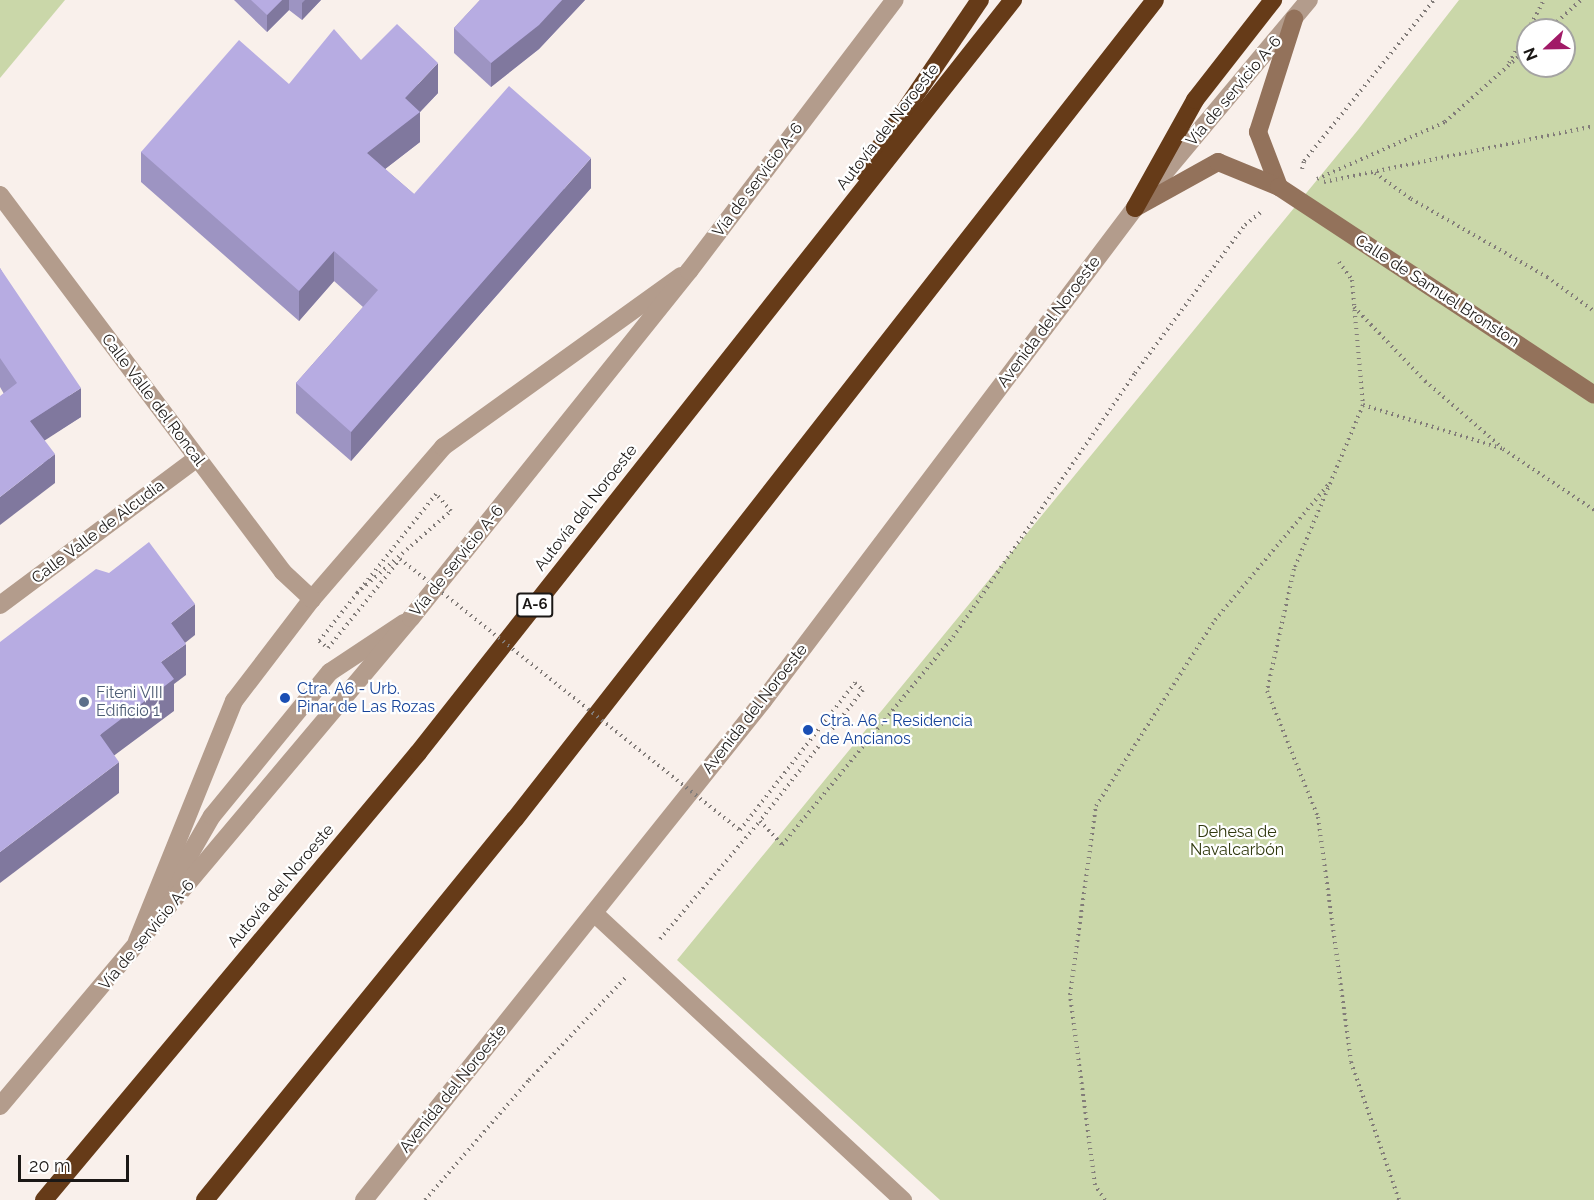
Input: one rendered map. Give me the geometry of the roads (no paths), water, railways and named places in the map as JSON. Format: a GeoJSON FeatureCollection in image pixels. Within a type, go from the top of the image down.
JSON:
{"type":"FeatureCollection","features":[{"type":"Feature","properties":{"kind":"highway"},"geometry":{"type":"LineString","coordinates":[[775,301],[981,0]]}},
{"type":"Feature","properties":{"kind":"highway","name":"Autovía del Noroeste"},"geometry":{"type":"LineString","coordinates":[[44,1200],[418,753],[1013,0]]}},
{"type":"Feature","properties":{"kind":"highway"},"geometry":{"type":"LineString","coordinates":[[205,1200],[515,819],[1155,0]]}},
{"type":"Feature","properties":{"kind":"highway"},"geometry":{"type":"LineString","coordinates":[[1135,208],[1195,100],[1273,0]]}},
{"type":"Feature","properties":{"kind":"street","name":"Vía de servicio A-6"},"geometry":{"type":"LineString","coordinates":[[0,1106],[132,954],[411,618],[688,271],[895,0]]}},
{"type":"Feature","properties":{"kind":"street","name":"Vía de servicio A-6"},"geometry":{"type":"LineString","coordinates":[[1135,208],[1309,0]]}},
{"type":"Feature","properties":{"kind":"street"},"geometry":{"type":"LineString","coordinates":[[1288,189],[1258,132],[1294,19]]}},
{"type":"Feature","properties":{"kind":"street","name":"Calle de Samuel Bronston"},"geometry":{"type":"LineString","coordinates":[[1135,208],[1218,162],[1288,189],[1594,395]]}},
{"type":"Feature","properties":{"kind":"street","name":"Calle Valle del Roncal"},"geometry":{"type":"LineString","coordinates":[[0,195],[282,572],[312,599]]}},
{"type":"Feature","properties":{"kind":"street","name":"Avenida del Noroeste"},"geometry":{"type":"LineString","coordinates":[[364,1200],[763,701],[1135,208]]}},
{"type":"Feature","properties":{"kind":"street"},"geometry":{"type":"LineString","coordinates":[[132,954],[234,701],[312,599],[443,447],[688,271]]}},
{"type":"Feature","properties":{"kind":"street","name":"Calle Valle de Alcudia"},"geometry":{"type":"LineString","coordinates":[[0,605],[197,458]]}},
{"type":"Feature","properties":{"kind":"street"},"geometry":{"type":"LineString","coordinates":[[132,954],[213,816],[330,672],[411,618]]}},
{"type":"Feature","properties":{"kind":"street"},"geometry":{"type":"LineString","coordinates":[[594,912],[903,1200]]}},
{"type":"Feature","properties":{"kind":"place","name":"Ctra. A6 - Urb. Pinar de Las Rozas"},"geometry":{"type":"Point","coordinates":[285,698]}},
{"type":"Feature","properties":{"kind":"place","name":"Fiteni VIII Edificio 1"},"geometry":{"type":"Point","coordinates":[84,702]}},
{"type":"Feature","properties":{"kind":"place","name":"Ctra. A6 - Residencia de Ancianos"},"geometry":{"type":"Point","coordinates":[808,730]}},
{"type":"Feature","properties":{"kind":"park label","name":"Dehesa de Navalcarbón"},"geometry":{"type":"Point","coordinates":[1237,841]}}]}
